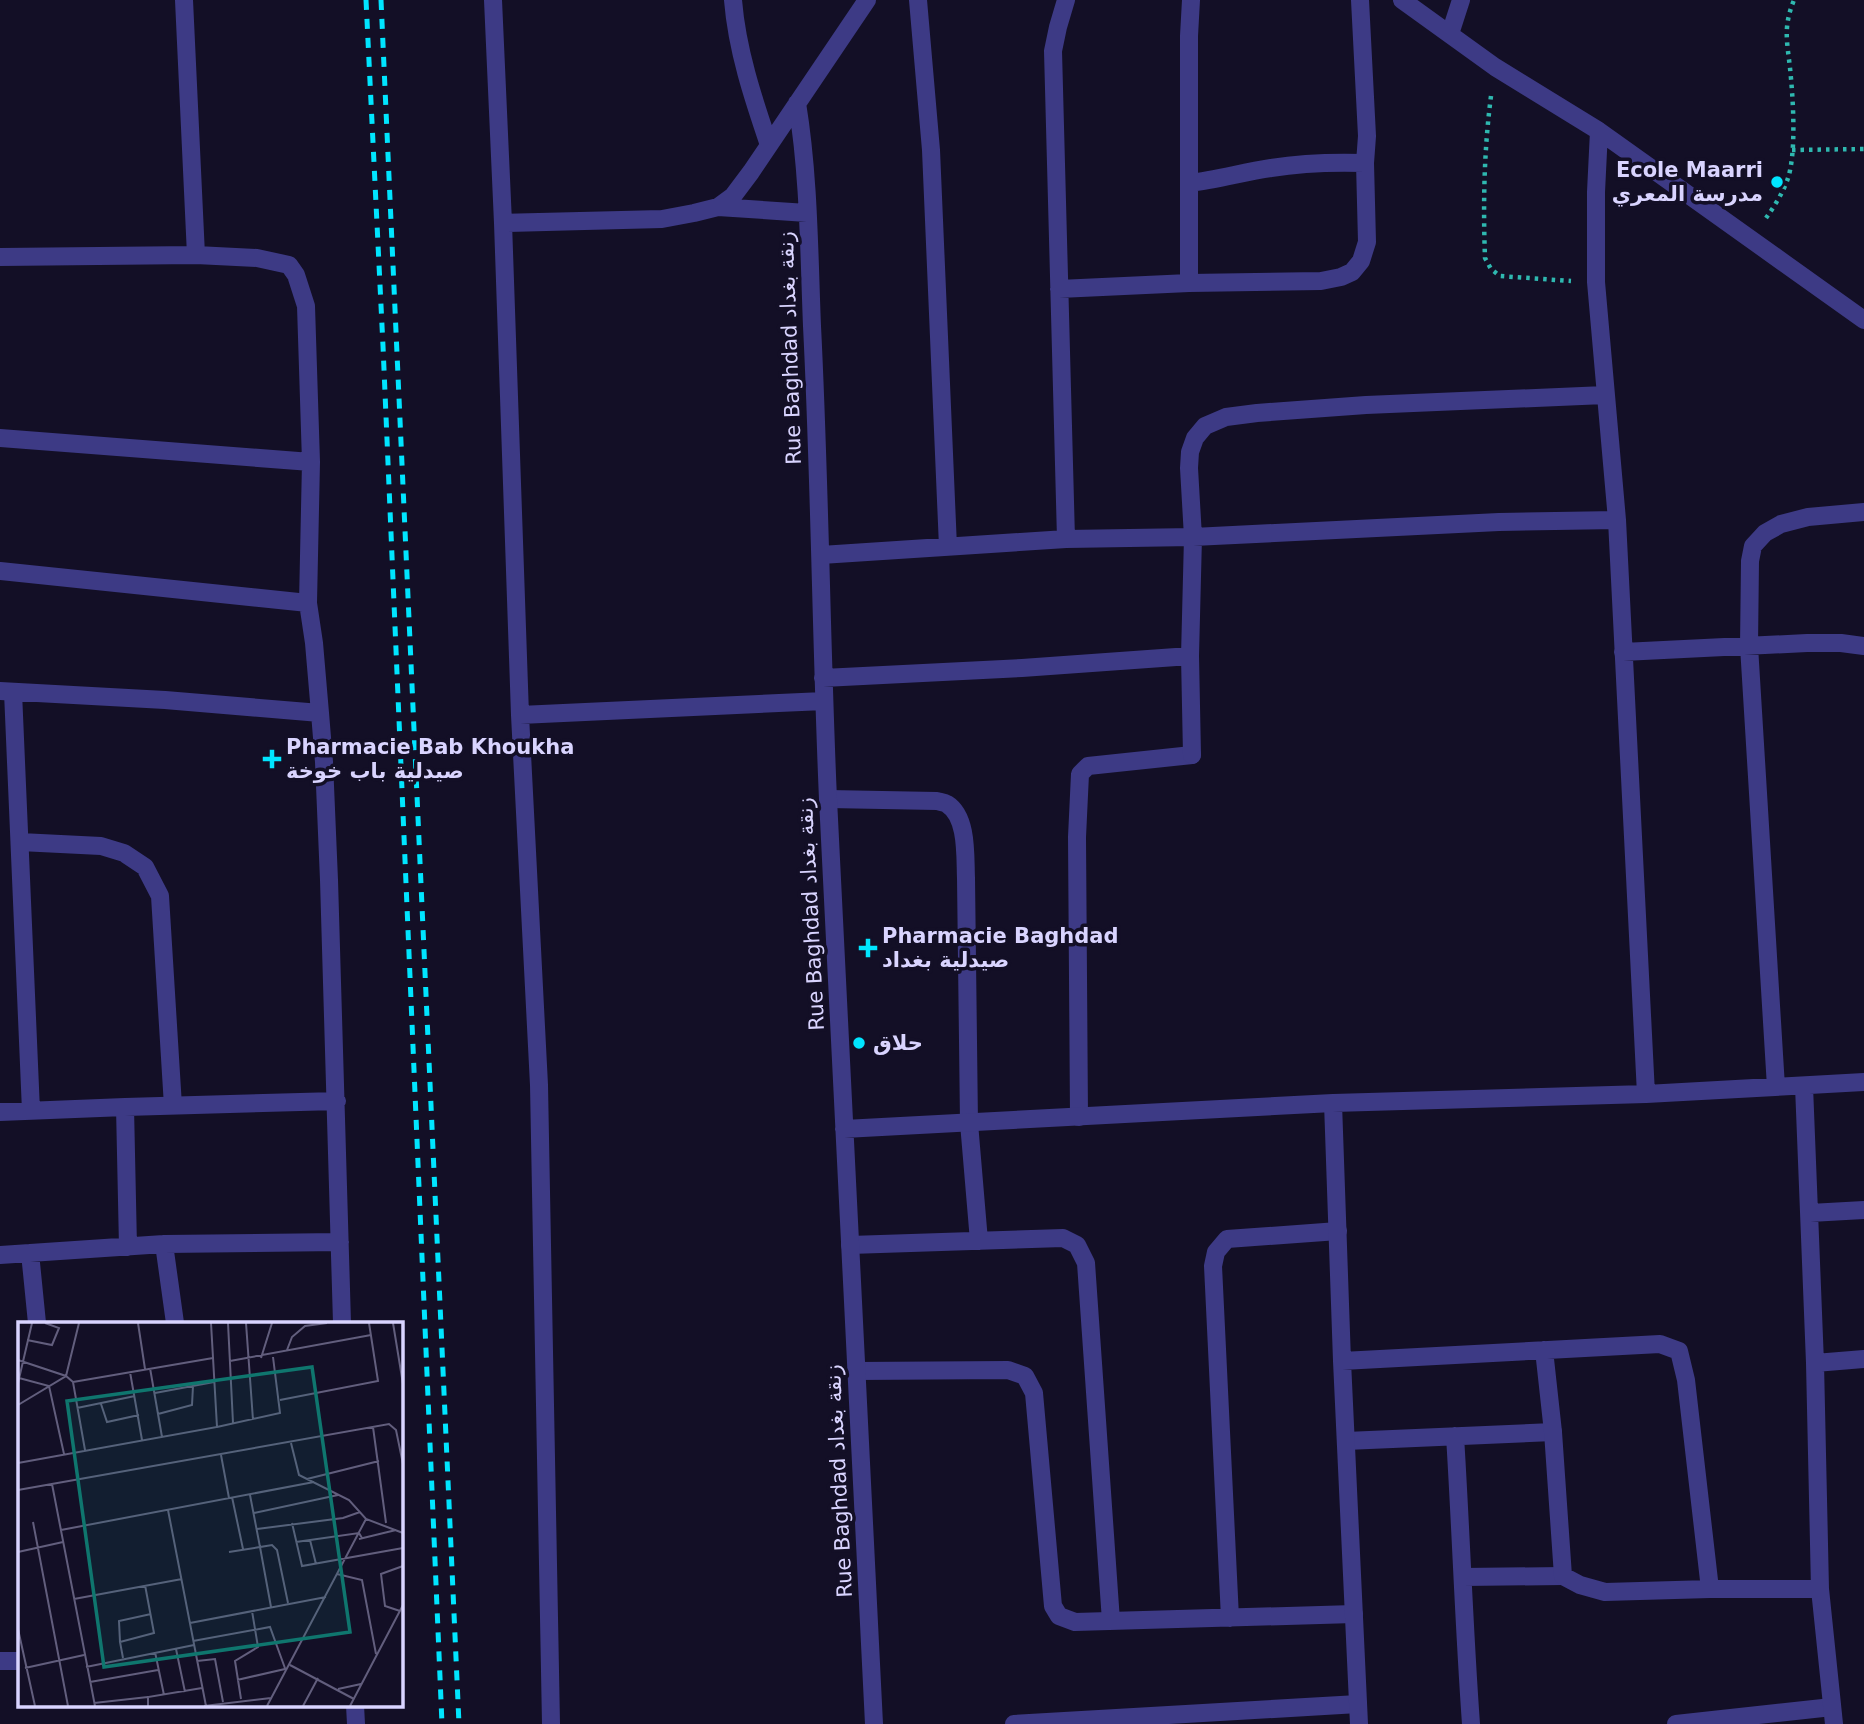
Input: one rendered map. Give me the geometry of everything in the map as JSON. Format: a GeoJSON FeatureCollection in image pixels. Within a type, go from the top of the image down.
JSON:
{"type":"FeatureCollection","features":[{"type":"Feature","properties":{"kind":"street"},"geometry":{"type":"LineString","coordinates":[[184,0],[196,255]]}},
{"type":"Feature","properties":{"kind":"street"},"geometry":{"type":"LineString","coordinates":[[493,0],[520,715],[539,1085],[551,1724]]}},
{"type":"Feature","properties":{"kind":"street"},"geometry":{"type":"LineString","coordinates":[[733,0],[751,93],[769,145]]}},
{"type":"Feature","properties":{"kind":"street"},"geometry":{"type":"LineString","coordinates":[[718,207],[733,196],[751,172],[867,0]]}},
{"type":"Feature","properties":{"kind":"street"},"geometry":{"type":"LineString","coordinates":[[918,0],[931,150],[948,547]]}},
{"type":"Feature","properties":{"kind":"street"},"geometry":{"type":"LineString","coordinates":[[1066,0],[1053,51],[1066,539]]}},
{"type":"Feature","properties":{"kind":"street"},"geometry":{"type":"LineString","coordinates":[[1189,283],[1191,0]]}},
{"type":"Feature","properties":{"kind":"street"},"geometry":{"type":"LineString","coordinates":[[1059,289],[1321,281],[1352,272],[1361,261],[1367,242],[1367,136],[1360,0]]}},
{"type":"Feature","properties":{"kind":"street"},"geometry":{"type":"LineString","coordinates":[[1402,0],[1495,67],[1599,131],[1864,320]]}},
{"type":"Feature","properties":{"kind":"street"},"geometry":{"type":"LineString","coordinates":[[1450,34],[1461,0]]}},
{"type":"Feature","properties":{"kind":"street","name":"Rue Baghdad زنقة بغداد"},"geometry":{"type":"LineString","coordinates":[[797,103],[807,213],[828,799],[874,1724]]}},
{"type":"Feature","properties":{"kind":"street"},"geometry":{"type":"LineString","coordinates":[[1599,131],[1596,282],[1617,520],[1646,1094]]}},
{"type":"Feature","properties":{"kind":"street"},"geometry":{"type":"LineString","coordinates":[[1189,183],[1297,164],[1365,163]]}},
{"type":"Feature","properties":{"kind":"street"},"geometry":{"type":"LineString","coordinates":[[503,223],[662,219],[718,207],[807,213]]}},
{"type":"Feature","properties":{"kind":"street"},"geometry":{"type":"LineString","coordinates":[[0,257],[196,255],[257,258],[289,265],[296,275],[306,306],[311,462],[308,603],[324,762],[337,1101],[342,1322]]}},
{"type":"Feature","properties":{"kind":"street"},"geometry":{"type":"LineString","coordinates":[[1079,1117],[1077,836],[1080,774],[1088,766],[1192,755],[1190,656],[1193,537],[1189,468],[1190,452],[1195,438],[1205,426],[1226,417],[1257,412],[1605,395]]}},
{"type":"Feature","properties":{"kind":"street"},"geometry":{"type":"LineString","coordinates":[[0,438],[311,462]]}},
{"type":"Feature","properties":{"kind":"street"},"geometry":{"type":"LineString","coordinates":[[1776,1087],[1749,646],[1750,561],[1753,547],[1765,533],[1782,524],[1808,517],[1864,512]]}},
{"type":"Feature","properties":{"kind":"street"},"geometry":{"type":"LineString","coordinates":[[821,555],[1066,539],[1193,537],[1499,522],[1617,520]]}},
{"type":"Feature","properties":{"kind":"street"},"geometry":{"type":"LineString","coordinates":[[0,571],[308,603]]}},
{"type":"Feature","properties":{"kind":"street"},"geometry":{"type":"LineString","coordinates":[[1623,652],[1807,643],[1864,646]]}},
{"type":"Feature","properties":{"kind":"street"},"geometry":{"type":"LineString","coordinates":[[823,678],[1190,656]]}},
{"type":"Feature","properties":{"kind":"street"},"geometry":{"type":"LineString","coordinates":[[31,1111],[20,842],[7,692],[164,700],[320,713]]}},
{"type":"Feature","properties":{"kind":"street"},"geometry":{"type":"LineString","coordinates":[[520,715],[824,701]]}},
{"type":"Feature","properties":{"kind":"street"},"geometry":{"type":"LineString","coordinates":[[828,799],[937,801],[948,805],[956,813],[960,823],[964,838],[966,878],[969,1122],[979,1241]]}},
{"type":"Feature","properties":{"kind":"street"},"geometry":{"type":"LineString","coordinates":[[20,842],[101,846],[124,853],[145,867],[160,896],[173,1106]]}},
{"type":"Feature","properties":{"kind":"street"},"geometry":{"type":"LineString","coordinates":[[844,1129],[1333,1103],[1646,1094],[1864,1082]]}},
{"type":"Feature","properties":{"kind":"street"},"geometry":{"type":"LineString","coordinates":[[1676,1724],[1833,1715],[1820,1589],[1815,1363],[1804,1086]]}},
{"type":"Feature","properties":{"kind":"street"},"geometry":{"type":"LineString","coordinates":[[0,1112],[337,1101]]}},
{"type":"Feature","properties":{"kind":"street"},"geometry":{"type":"LineString","coordinates":[[1333,1103],[1359,1724]]}},
{"type":"Feature","properties":{"kind":"street"},"geometry":{"type":"LineString","coordinates":[[125,1107],[128,1247]]}},
{"type":"Feature","properties":{"kind":"street"},"geometry":{"type":"LineString","coordinates":[[1810,1213],[1864,1210]]}},
{"type":"Feature","properties":{"kind":"street"},"geometry":{"type":"LineString","coordinates":[[1230,1618],[1213,1266],[1216,1252],[1227,1239],[1338,1231]]}},
{"type":"Feature","properties":{"kind":"street"},"geometry":{"type":"LineString","coordinates":[[850,1245],[1063,1238],[1077,1245],[1086,1264],[1111,1621]]}},
{"type":"Feature","properties":{"kind":"street"},"geometry":{"type":"LineString","coordinates":[[0,1255],[164,1244],[340,1241]]}},
{"type":"Feature","properties":{"kind":"street"},"geometry":{"type":"LineString","coordinates":[[164,1244],[175,1322]]}},
{"type":"Feature","properties":{"kind":"street"},"geometry":{"type":"LineString","coordinates":[[30,1253],[37,1322]]}},
{"type":"Feature","properties":{"kind":"street"},"geometry":{"type":"LineString","coordinates":[[1342,1361],[1660,1344],[1679,1351],[1686,1380],[1710,1589]]}},
{"type":"Feature","properties":{"kind":"street"},"geometry":{"type":"LineString","coordinates":[[1544,1350],[1563,1576]]}},
{"type":"Feature","properties":{"kind":"street"},"geometry":{"type":"LineString","coordinates":[[1815,1363],[1864,1359]]}},
{"type":"Feature","properties":{"kind":"street"},"geometry":{"type":"LineString","coordinates":[[856,1371],[1008,1370],[1026,1376],[1034,1393],[1053,1606],[1059,1616],[1075,1622],[1354,1614]]}},
{"type":"Feature","properties":{"kind":"street"},"geometry":{"type":"LineString","coordinates":[[1346,1441],[1553,1432]]}},
{"type":"Feature","properties":{"kind":"street"},"geometry":{"type":"LineString","coordinates":[[1455,1436],[1471,1724]]}},
{"type":"Feature","properties":{"kind":"street"},"geometry":{"type":"LineString","coordinates":[[1463,1577],[1563,1576],[1580,1585],[1605,1592],[1820,1589]]}},
{"type":"Feature","properties":{"kind":"street"},"geometry":{"type":"LineString","coordinates":[[0,1661],[18,1661]]}},
{"type":"Feature","properties":{"kind":"street"},"geometry":{"type":"LineString","coordinates":[[1014,1724],[1358,1704]]}},
{"type":"Feature","properties":{"kind":"street"},"geometry":{"type":"LineString","coordinates":[[355,1706],[356,1724]]}},
{"type":"Feature","properties":{"kind":"path"},"geometry":{"type":"LineString","coordinates":[[1750,238],[1770,212],[1788,179],[1792,150],[1790,71],[1785,33],[1794,0]]}},
{"type":"Feature","properties":{"kind":"path"},"geometry":{"type":"LineString","coordinates":[[1495,67],[1486,131],[1485,258],[1491,269],[1500,276],[1596,282]]}},
{"type":"Feature","properties":{"kind":"path"},"geometry":{"type":"LineString","coordinates":[[1792,150],[1864,149]]}},
{"type":"Feature","properties":{"kind":"railway"},"geometry":{"type":"LineString","coordinates":[[366,0],[442,1724]]}},
{"type":"Feature","properties":{"kind":"railway"},"geometry":{"type":"LineString","coordinates":[[381,0],[459,1724]]}},
{"type":"Feature","properties":{"kind":"place","name":"Ecole Maarri مدرسة المعري"},"geometry":{"type":"Point","coordinates":[1777,182]}},
{"type":"Feature","properties":{"kind":"place","name":"Pharmacie Bab Khoukha صيدلية باب خوخة"},"geometry":{"type":"Point","coordinates":[272,759]}},
{"type":"Feature","properties":{"kind":"place","name":"Pharmacie Baghdad صيدلية بغداد"},"geometry":{"type":"Point","coordinates":[868,948]}},
{"type":"Feature","properties":{"kind":"place","name":"حلاق"},"geometry":{"type":"Point","coordinates":[859,1043]}}]}
